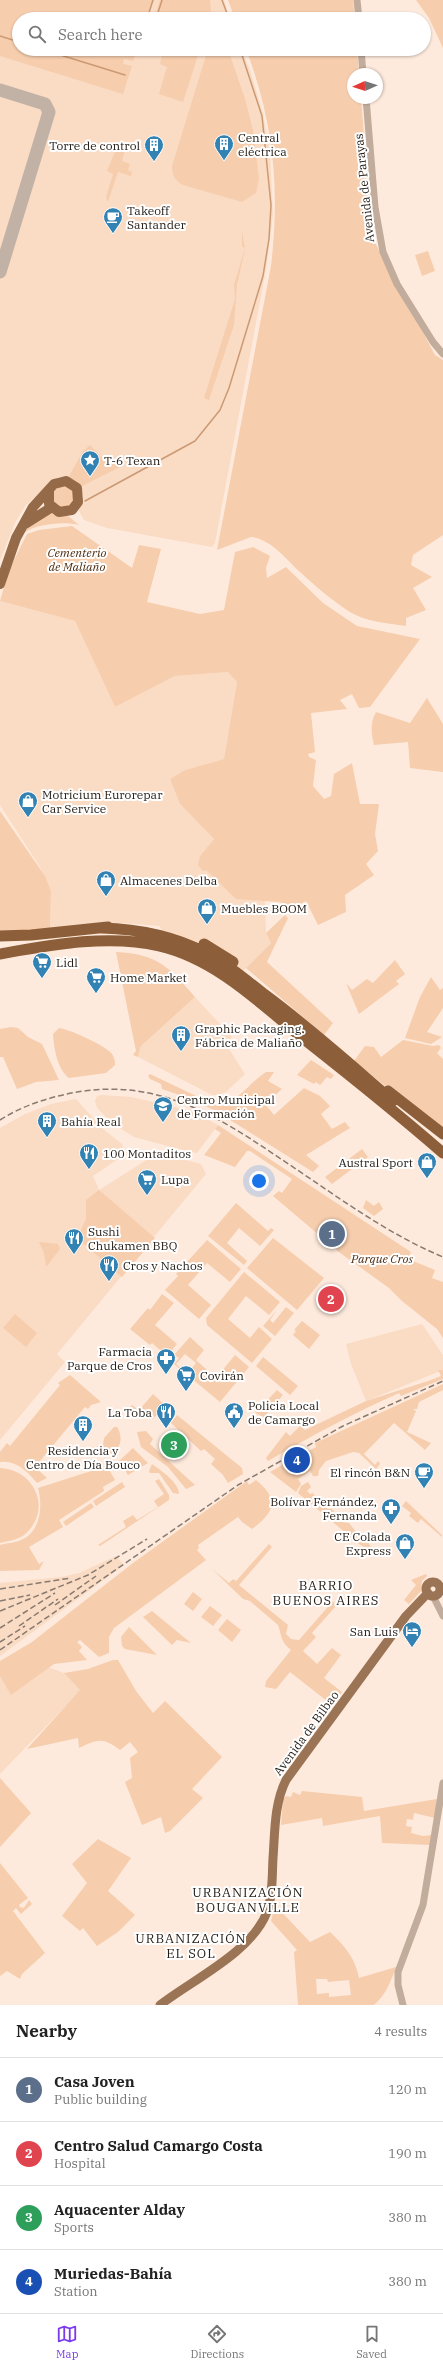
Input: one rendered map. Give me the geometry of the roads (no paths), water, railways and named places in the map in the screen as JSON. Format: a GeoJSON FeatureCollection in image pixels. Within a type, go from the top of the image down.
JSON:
{"type":"FeatureCollection","features":[{"type":"Feature","properties":{"kind":"highway"},"geometry":{"type":"LineString","coordinates":[[0,584],[9,555],[33,507],[54,484],[62,481],[74,485],[79,493],[78,502],[72,510],[59,512],[52,507],[48,500],[49,491]]}},
{"type":"Feature","properties":{"kind":"highway"},"geometry":{"type":"LineString","coordinates":[[24,525],[52,507]]}},
{"type":"Feature","properties":{"kind":"highway"},"geometry":{"type":"LineString","coordinates":[[0,936],[128,925],[157,927],[219,951],[249,974],[287,1010],[443,1145]]}},
{"type":"Feature","properties":{"kind":"highway"},"geometry":{"type":"LineString","coordinates":[[102,928],[128,929],[166,937],[203,952],[223,963],[287,1010]]}},
{"type":"Feature","properties":{"kind":"highway"},"geometry":{"type":"LineString","coordinates":[[0,946],[79,935],[141,932]]}},
{"type":"Feature","properties":{"kind":"highway"},"geometry":{"type":"LineString","coordinates":[[0,954],[59,945],[130,941],[160,946],[199,961],[239,987],[378,1098],[443,1153]]}},
{"type":"Feature","properties":{"kind":"highway"},"geometry":{"type":"LineString","coordinates":[[0,961],[48,950],[59,945]]}},
{"type":"Feature","properties":{"kind":"highway"},"geometry":{"type":"LineString","coordinates":[[363,1075],[379,1084],[443,1134]]}},
{"type":"Feature","properties":{"kind":"highway"},"geometry":{"type":"LineString","coordinates":[[378,1098],[443,1162]]}},
{"type":"Feature","properties":{"kind":"main road","name":"Avenida de Bilbao"},"geometry":{"type":"LineString","coordinates":[[160,2005],[209,1973],[257,1929],[265,1917],[271,1895],[279,1798],[286,1780],[406,1616],[430,1594],[426,1588],[429,1583],[441,1586]]}},
{"type":"Feature","properties":{"kind":"street"},"geometry":{"type":"LineString","coordinates":[[357,0],[358,12]]}},
{"type":"Feature","properties":{"kind":"street"},"geometry":{"type":"LineString","coordinates":[[362,56],[363,68]]}},
{"type":"Feature","properties":{"kind":"street","name":"Avenida de Parayas"},"geometry":{"type":"LineString","coordinates":[[366,104],[375,207],[383,252],[397,284],[433,342],[443,354]]}},
{"type":"Feature","properties":{"kind":"street"},"geometry":{"type":"LineString","coordinates":[[430,1594],[443,1616]]}},
{"type":"Feature","properties":{"kind":"street"},"geometry":{"type":"LineString","coordinates":[[403,2005],[398,1985],[398,1972],[423,1905],[443,1783]]}},
{"type":"Feature","properties":{"kind":"waterway"},"geometry":{"type":"LineString","coordinates":[[149,12],[153,0]]}},
{"type":"Feature","properties":{"kind":"waterway"},"geometry":{"type":"LineString","coordinates":[[158,12],[162,0]]}},
{"type":"Feature","properties":{"kind":"waterway"},"geometry":{"type":"LineString","coordinates":[[222,0],[226,12]]}},
{"type":"Feature","properties":{"kind":"waterway"},"geometry":{"type":"LineString","coordinates":[[0,36],[12,40]]}},
{"type":"Feature","properties":{"kind":"waterway"},"geometry":{"type":"LineString","coordinates":[[64,56],[125,75]]}},
{"type":"Feature","properties":{"kind":"waterway"},"geometry":{"type":"LineString","coordinates":[[85,501],[195,441],[220,410],[229,388],[263,276],[269,239],[271,205],[262,116],[242,56]]}},
{"type":"Feature","properties":{"kind":"railway"},"geometry":{"type":"LineString","coordinates":[[0,1120],[24,1107],[50,1098],[97,1090],[125,1090],[152,1094],[178,1101],[227,1124],[399,1236],[443,1257]]}},
{"type":"Feature","properties":{"kind":"railway"},"geometry":{"type":"LineString","coordinates":[[0,1650],[238,1485],[343,1426],[443,1381]]}},
{"type":"Feature","properties":{"kind":"railway"},"geometry":{"type":"LineString","coordinates":[[0,1611],[88,1575],[147,1539]]}},
{"type":"Feature","properties":{"kind":"railway"},"geometry":{"type":"LineString","coordinates":[[55,1605],[96,1576]]}},
{"type":"Feature","properties":{"kind":"railway"},"geometry":{"type":"LineString","coordinates":[[0,1589],[71,1578]]}},
{"type":"Feature","properties":{"kind":"railway"},"geometry":{"type":"LineString","coordinates":[[0,1628],[55,1593]]}},
{"type":"Feature","properties":{"kind":"railway"},"geometry":{"type":"LineString","coordinates":[[0,1601],[30,1595]]}},
{"type":"Feature","properties":{"kind":"railway"},"geometry":{"type":"LineString","coordinates":[[19,1626],[58,1599]]}},
{"type":"Feature","properties":{"kind":"railway"},"geometry":{"type":"LineString","coordinates":[[0,1642],[25,1626]]}},
{"type":"Feature","properties":{"kind":"place","name":"Central eléctrica"},"geometry":{"type":"Point","coordinates":[224,161]}},
{"type":"Feature","properties":{"kind":"place","name":"Torre de control"},"geometry":{"type":"Point","coordinates":[154,162]}},
{"type":"Feature","properties":{"kind":"place","name":"Takeoff Santander"},"geometry":{"type":"Point","coordinates":[113,234]}},
{"type":"Feature","properties":{"kind":"place","name":"T-6 Texan"},"geometry":{"type":"Point","coordinates":[90,477]}},
{"type":"Feature","properties":{"kind":"place","name":"Motricium Eurorepar Car Service"},"geometry":{"type":"Point","coordinates":[28,818]}},
{"type":"Feature","properties":{"kind":"place","name":"Almacenes Delba"},"geometry":{"type":"Point","coordinates":[106,897]}},
{"type":"Feature","properties":{"kind":"place","name":"Muebles BOOM"},"geometry":{"type":"Point","coordinates":[207,925]}},
{"type":"Feature","properties":{"kind":"place","name":"Lidl"},"geometry":{"type":"Point","coordinates":[42,979]}},
{"type":"Feature","properties":{"kind":"place","name":"Home Market"},"geometry":{"type":"Point","coordinates":[96,994]}},
{"type":"Feature","properties":{"kind":"place","name":"Graphic Packaging. Fábrica de Maliaño"},"geometry":{"type":"Point","coordinates":[181,1052]}},
{"type":"Feature","properties":{"kind":"place","name":"Centro Municipal de Formación"},"geometry":{"type":"Point","coordinates":[163,1123]}},
{"type":"Feature","properties":{"kind":"place","name":"Bahía Real"},"geometry":{"type":"Point","coordinates":[47,1138]}},
{"type":"Feature","properties":{"kind":"place","name":"100 Montaditos"},"geometry":{"type":"Point","coordinates":[89,1170]}},
{"type":"Feature","properties":{"kind":"place","name":"Austral Sport"},"geometry":{"type":"Point","coordinates":[427,1179]}},
{"type":"Feature","properties":{"kind":"place","name":"Lupa"},"geometry":{"type":"Point","coordinates":[147,1196]}},
{"type":"Feature","properties":{"kind":"place","name":"Casa Joven"},"geometry":{"type":"Point","coordinates":[332,1234]}},
{"type":"Feature","properties":{"kind":"place","name":"Sushi Chukamen BBQ"},"geometry":{"type":"Point","coordinates":[74,1255]}},
{"type":"Feature","properties":{"kind":"place","name":"Cros y Nachos"},"geometry":{"type":"Point","coordinates":[109,1282]}},
{"type":"Feature","properties":{"kind":"place","name":"Centro Salud Camargo Costa"},"geometry":{"type":"Point","coordinates":[331,1299]}},
{"type":"Feature","properties":{"kind":"place","name":"Farmacia Parque de Cros"},"geometry":{"type":"Point","coordinates":[166,1375]}},
{"type":"Feature","properties":{"kind":"place","name":"Covirán"},"geometry":{"type":"Point","coordinates":[186,1392]}},
{"type":"Feature","properties":{"kind":"place","name":"La Toba"},"geometry":{"type":"Point","coordinates":[166,1429]}},
{"type":"Feature","properties":{"kind":"place","name":"Policia Local de Camargo"},"geometry":{"type":"Point","coordinates":[234,1429]}},
{"type":"Feature","properties":{"kind":"place","name":"Residencia y Centro de Día Bouco"},"geometry":{"type":"Point","coordinates":[83,1442]}},
{"type":"Feature","properties":{"kind":"place","name":"Aquacenter Alday"},"geometry":{"type":"Point","coordinates":[174,1445]}},
{"type":"Feature","properties":{"kind":"place","name":"Muriedas-Bahía"},"geometry":{"type":"Point","coordinates":[297,1460]}},
{"type":"Feature","properties":{"kind":"place","name":"El rincón B&N"},"geometry":{"type":"Point","coordinates":[424,1489]}},
{"type":"Feature","properties":{"kind":"place","name":"Bolívar Fernández, Fernanda"},"geometry":{"type":"Point","coordinates":[391,1525]}},
{"type":"Feature","properties":{"kind":"place","name":"CE Colada Express"},"geometry":{"type":"Point","coordinates":[405,1560]}},
{"type":"Feature","properties":{"kind":"place","name":"San Luis"},"geometry":{"type":"Point","coordinates":[412,1648]}},
{"type":"Feature","properties":{"kind":"district","name":"BARRIO BUENOS AIRES"},"geometry":{"type":"Point","coordinates":[326,1592]}},
{"type":"Feature","properties":{"kind":"district","name":"URBANIZACIÓN BOUGANVILLE"},"geometry":{"type":"Point","coordinates":[248,1900]}},
{"type":"Feature","properties":{"kind":"district","name":"URBANIZACIÓN EL SOL"},"geometry":{"type":"Point","coordinates":[191,1946]}},
{"type":"Feature","properties":{"kind":"park label","name":"Cementerio de Maliaño"},"geometry":{"type":"Point","coordinates":[77,559]}},
{"type":"Feature","properties":{"kind":"park label","name":"Parque Cros"},"geometry":{"type":"Point","coordinates":[382,1258]}}]}
